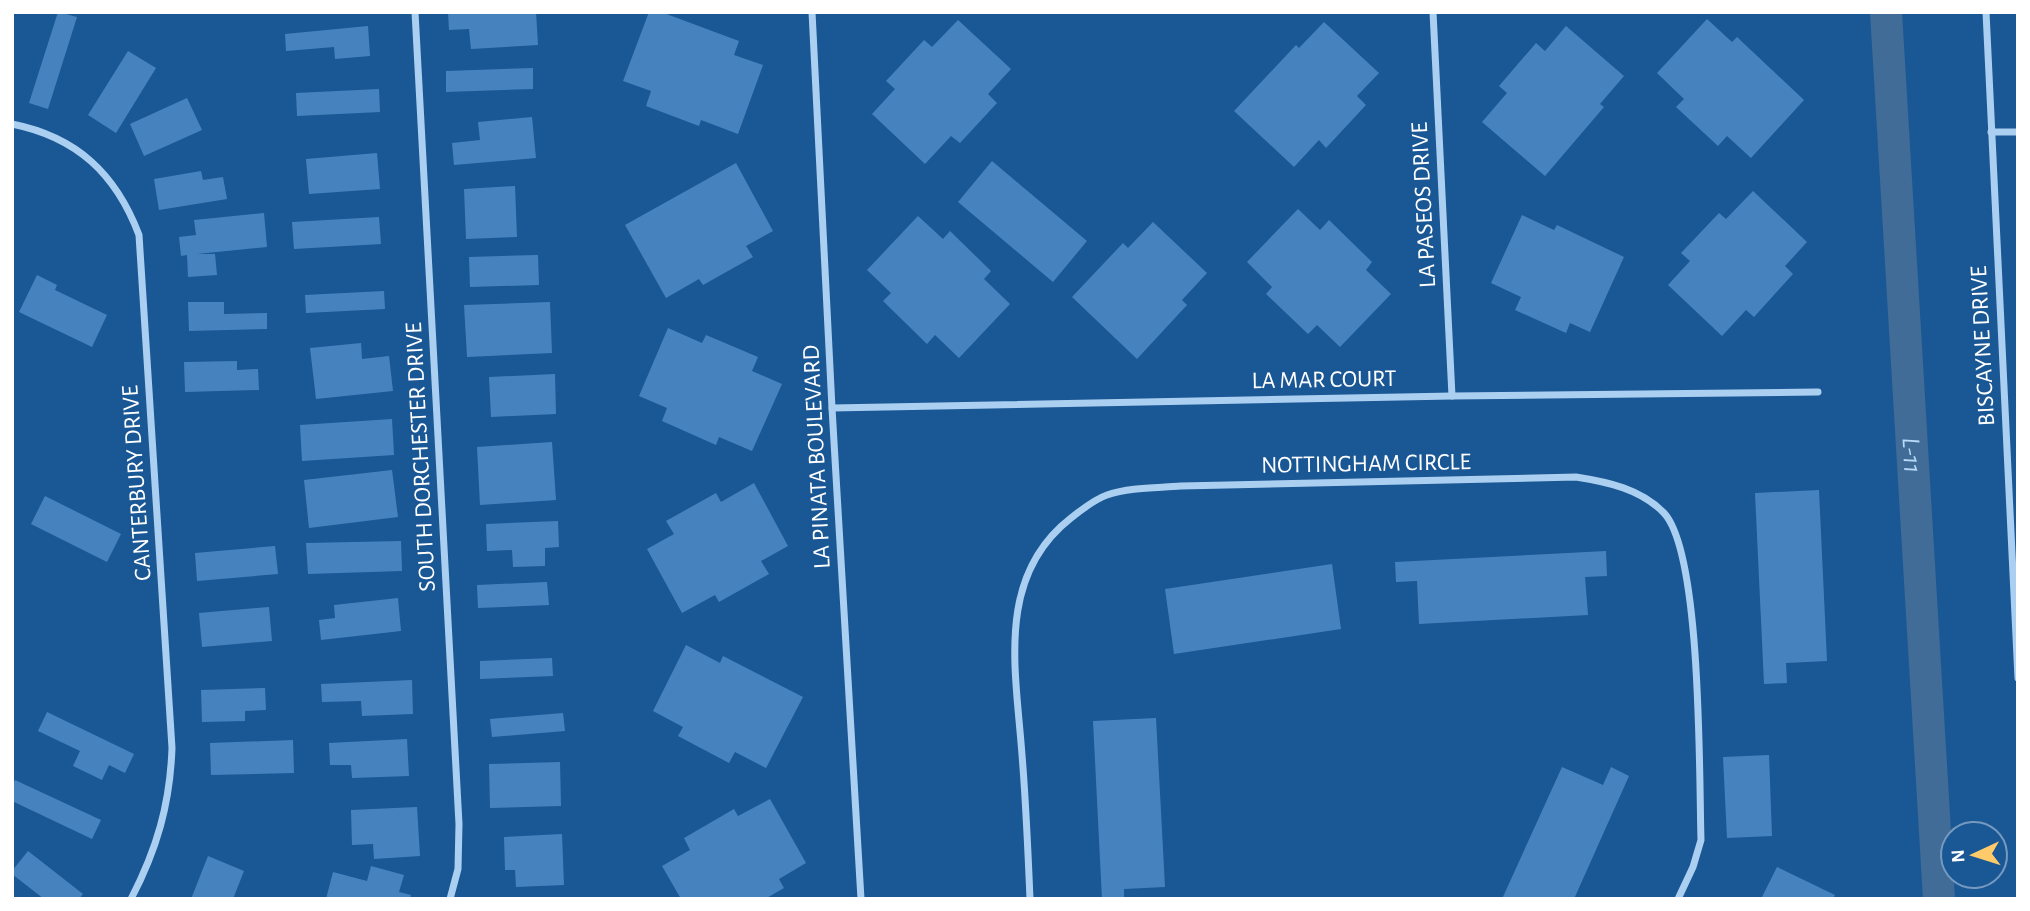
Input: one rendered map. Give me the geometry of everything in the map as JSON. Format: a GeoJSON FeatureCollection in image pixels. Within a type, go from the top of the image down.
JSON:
{"type":"FeatureCollection","features":[{"type":"Feature","properties":{"kind":"street","name":"SOUTH DORCHESTER DRIVE"},"geometry":{"type":"LineString","coordinates":[[415,12],[459,824],[458,869],[450,899]]}},
{"type":"Feature","properties":{"kind":"street","name":"LA PINATA BOULEVARD"},"geometry":{"type":"LineString","coordinates":[[812,12],[861,899]]}},
{"type":"Feature","properties":{"kind":"street","name":"LA PASEOS DRIVE"},"geometry":{"type":"LineString","coordinates":[[1433,12],[1452,396]]}},
{"type":"Feature","properties":{"kind":"street","name":"BISCAYNE DRIVE"},"geometry":{"type":"LineString","coordinates":[[1986,12],[2015,565],[2018,678]]}},
{"type":"Feature","properties":{"kind":"street","name":"CANTERBURY DRIVE"},"geometry":{"type":"LineString","coordinates":[[12,124],[38,130],[83,153],[102,170],[117,189],[130,211],[139,235],[172,748],[171,774],[163,820],[148,865],[131,899]]}},
{"type":"Feature","properties":{"kind":"street"},"geometry":{"type":"LineString","coordinates":[[1991,132],[2018,132]]}},
{"type":"Feature","properties":{"kind":"street","name":"LA MAR COURT"},"geometry":{"type":"LineString","coordinates":[[832,408],[1452,396],[1818,393]]}},
{"type":"Feature","properties":{"kind":"street","name":"NOTTINGHAM CIRCLE"},"geometry":{"type":"LineString","coordinates":[[1030,899],[1014,635],[1022,588],[1029,567],[1059,527],[1106,495],[1149,489],[1576,477],[1629,489],[1665,514],[1681,548],[1689,590],[1695,660],[1701,840],[1693,867],[1678,899]]}},
{"type":"Feature","properties":{"kind":"building"},"geometry":{"type":"Polygon","coordinates":[[[58,12],[77,17],[48,109],[29,103],[58,12]]]}},
{"type":"Feature","properties":{"kind":"building"},"geometry":{"type":"Polygon","coordinates":[[[448,12],[536,12],[538,45],[471,49],[469,29],[449,30],[448,12]]]}},
{"type":"Feature","properties":{"kind":"building"},"geometry":{"type":"Polygon","coordinates":[[[649,12],[661,12],[739,41],[734,55],[763,65],[738,134],[701,120],[699,126],[646,106],[651,91],[623,81],[649,12]]]}},
{"type":"Feature","properties":{"kind":"building"},"geometry":{"type":"Polygon","coordinates":[[[1707,19],[1732,42],[1737,37],[1804,100],[1751,158],[1727,136],[1718,146],[1676,107],[1684,99],[1657,73],[1707,19]]]}},
{"type":"Feature","properties":{"kind":"building"},"geometry":{"type":"Polygon","coordinates":[[[958,20],[1011,69],[988,94],[997,103],[960,143],[951,136],[925,164],[872,114],[895,89],[886,81],[924,40],[932,47],[958,20]]]}},
{"type":"Feature","properties":{"kind":"building"},"geometry":{"type":"Polygon","coordinates":[[[1324,22],[1379,73],[1357,96],[1366,105],[1326,148],[1319,140],[1294,167],[1234,111],[1296,45],[1299,48],[1324,22]]]}},
{"type":"Feature","properties":{"kind":"building"},"geometry":{"type":"Polygon","coordinates":[[[368,26],[370,56],[335,59],[334,47],[286,51],[285,34],[368,26]]]}},
{"type":"Feature","properties":{"kind":"building"},"geometry":{"type":"Polygon","coordinates":[[[1566,26],[1624,76],[1600,104],[1604,107],[1545,176],[1482,122],[1507,93],[1499,86],[1536,43],[1545,51],[1566,26]]]}},
{"type":"Feature","properties":{"kind":"building"},"geometry":{"type":"Polygon","coordinates":[[[128,51],[156,68],[116,133],[88,115],[128,51]]]}},
{"type":"Feature","properties":{"kind":"building"},"geometry":{"type":"Polygon","coordinates":[[[533,68],[533,89],[446,92],[446,71],[533,68]]]}},
{"type":"Feature","properties":{"kind":"building"},"geometry":{"type":"Polygon","coordinates":[[[379,89],[380,112],[297,116],[296,93],[379,89]]]}},
{"type":"Feature","properties":{"kind":"building"},"geometry":{"type":"Polygon","coordinates":[[[187,98],[202,130],[144,156],[130,124],[187,98]]]}},
{"type":"Feature","properties":{"kind":"building"},"geometry":{"type":"Polygon","coordinates":[[[532,117],[536,158],[454,165],[452,143],[480,140],[478,122],[532,117]]]}},
{"type":"Feature","properties":{"kind":"building"},"geometry":{"type":"Polygon","coordinates":[[[377,153],[380,189],[309,194],[306,159],[377,153]]]}},
{"type":"Feature","properties":{"kind":"building"},"geometry":{"type":"Polygon","coordinates":[[[992,161],[1087,241],[1053,282],[958,202],[992,161]]]}},
{"type":"Feature","properties":{"kind":"building"},"geometry":{"type":"Polygon","coordinates":[[[736,163],[773,231],[746,246],[753,257],[703,285],[699,279],[666,298],[625,225],[736,163]]]}},
{"type":"Feature","properties":{"kind":"building"},"geometry":{"type":"Polygon","coordinates":[[[201,171],[203,180],[223,177],[227,199],[159,210],[154,179],[201,171]]]}},
{"type":"Feature","properties":{"kind":"building"},"geometry":{"type":"Polygon","coordinates":[[[515,186],[517,237],[466,239],[464,189],[515,186]]]}},
{"type":"Feature","properties":{"kind":"building"},"geometry":{"type":"Polygon","coordinates":[[[1753,191],[1807,242],[1785,266],[1793,274],[1754,317],[1746,310],[1722,336],[1668,285],[1690,261],[1681,253],[1719,213],[1726,219],[1753,191]]]}},
{"type":"Feature","properties":{"kind":"building"},"geometry":{"type":"Polygon","coordinates":[[[1298,209],[1320,230],[1329,220],[1372,262],[1366,270],[1391,294],[1340,347],[1317,325],[1308,334],[1266,294],[1272,287],[1247,262],[1298,209]]]}},
{"type":"Feature","properties":{"kind":"building"},"geometry":{"type":"Polygon","coordinates":[[[264,213],[267,247],[197,254],[215,254],[217,275],[188,277],[187,255],[181,256],[179,237],[196,235],[194,220],[264,213]]]}},
{"type":"Feature","properties":{"kind":"building"},"geometry":{"type":"Polygon","coordinates":[[[1522,215],[1554,230],[1557,225],[1624,257],[1590,332],[1570,323],[1566,333],[1515,310],[1521,297],[1491,283],[1522,215]]]}},
{"type":"Feature","properties":{"kind":"building"},"geometry":{"type":"Polygon","coordinates":[[[918,216],[943,239],[950,231],[991,271],[984,279],[1010,304],[959,358],[935,335],[927,344],[883,301],[891,293],[867,270],[918,216]]]}},
{"type":"Feature","properties":{"kind":"building"},"geometry":{"type":"Polygon","coordinates":[[[379,217],[381,244],[294,249],[292,222],[379,217]]]}},
{"type":"Feature","properties":{"kind":"building"},"geometry":{"type":"Polygon","coordinates":[[[1153,222],[1207,273],[1182,300],[1187,305],[1137,359],[1072,297],[1123,243],[1128,248],[1153,222]]]}},
{"type":"Feature","properties":{"kind":"building"},"geometry":{"type":"Polygon","coordinates":[[[538,255],[539,285],[470,287],[469,257],[538,255]]]}},
{"type":"Feature","properties":{"kind":"building"},"geometry":{"type":"Polygon","coordinates":[[[37,275],[57,285],[55,290],[107,315],[92,347],[19,312],[37,275]]]}},
{"type":"Feature","properties":{"kind":"building"},"geometry":{"type":"Polygon","coordinates":[[[384,291],[385,309],[306,313],[305,295],[384,291]]]}},
{"type":"Feature","properties":{"kind":"building"},"geometry":{"type":"Polygon","coordinates":[[[188,302],[224,302],[224,314],[267,313],[267,329],[189,331],[188,302]]]}},
{"type":"Feature","properties":{"kind":"building"},"geometry":{"type":"Polygon","coordinates":[[[550,302],[552,353],[467,357],[464,305],[550,302]]]}},
{"type":"Feature","properties":{"kind":"building"},"geometry":{"type":"Polygon","coordinates":[[[668,328],[702,343],[706,335],[758,357],[752,371],[782,384],[752,451],[719,437],[716,445],[662,421],[667,408],[639,396],[668,328]]]}},
{"type":"Feature","properties":{"kind":"building"},"geometry":{"type":"Polygon","coordinates":[[[361,343],[362,359],[389,356],[393,391],[316,399],[310,348],[361,343]]]}},
{"type":"Feature","properties":{"kind":"building"},"geometry":{"type":"Polygon","coordinates":[[[237,361],[237,370],[258,369],[259,390],[185,392],[184,362],[237,361]]]}},
{"type":"Feature","properties":{"kind":"building"},"geometry":{"type":"Polygon","coordinates":[[[555,374],[556,414],[491,417],[489,377],[555,374]]]}},
{"type":"Feature","properties":{"kind":"building"},"geometry":{"type":"Polygon","coordinates":[[[392,419],[394,455],[302,461],[300,425],[392,419]]]}},
{"type":"Feature","properties":{"kind":"building"},"geometry":{"type":"Polygon","coordinates":[[[552,442],[556,500],[480,505],[477,447],[552,442]]]}},
{"type":"Feature","properties":{"kind":"building"},"geometry":{"type":"Polygon","coordinates":[[[392,470],[398,517],[309,528],[304,480],[392,470]]]}},
{"type":"Feature","properties":{"kind":"building"},"geometry":{"type":"Polygon","coordinates":[[[754,483],[788,546],[761,561],[769,574],[719,602],[715,595],[682,613],[647,549],[674,534],[666,521],[716,493],[721,502],[754,483]]]}},
{"type":"Feature","properties":{"kind":"building"},"geometry":{"type":"Polygon","coordinates":[[[1819,490],[1827,661],[1786,663],[1787,683],[1764,684],[1755,493],[1819,490]]]}},
{"type":"Feature","properties":{"kind":"building"},"geometry":{"type":"Polygon","coordinates":[[[45,496],[121,534],[107,562],[31,524],[45,496]]]}},
{"type":"Feature","properties":{"kind":"building"},"geometry":{"type":"Polygon","coordinates":[[[558,521],[559,547],[545,548],[545,566],[513,567],[512,550],[487,551],[486,524],[558,521]]]}},
{"type":"Feature","properties":{"kind":"building"},"geometry":{"type":"Polygon","coordinates":[[[401,541],[402,571],[308,574],[306,543],[401,541]]]}},
{"type":"Feature","properties":{"kind":"building"},"geometry":{"type":"Polygon","coordinates":[[[275,546],[278,574],[197,581],[195,553],[275,546]]]}},
{"type":"Feature","properties":{"kind":"building"},"geometry":{"type":"Polygon","coordinates":[[[1606,551],[1607,576],[1585,577],[1588,615],[1419,624],[1417,581],[1396,582],[1395,562],[1606,551]]]}},
{"type":"Feature","properties":{"kind":"building"},"geometry":{"type":"Polygon","coordinates":[[[1332,564],[1341,629],[1174,654],[1165,589],[1332,564]]]}},
{"type":"Feature","properties":{"kind":"building"},"geometry":{"type":"Polygon","coordinates":[[[547,582],[549,605],[478,608],[477,585],[547,582]]]}},
{"type":"Feature","properties":{"kind":"building"},"geometry":{"type":"Polygon","coordinates":[[[398,598],[401,631],[321,640],[319,620],[335,618],[334,605],[398,598]]]}},
{"type":"Feature","properties":{"kind":"building"},"geometry":{"type":"Polygon","coordinates":[[[269,607],[272,641],[202,647],[199,613],[269,607]]]}},
{"type":"Feature","properties":{"kind":"building"},"geometry":{"type":"Polygon","coordinates":[[[686,645],[720,663],[723,656],[803,697],[766,768],[735,752],[729,763],[678,736],[683,727],[653,711],[686,645]]]}},
{"type":"Feature","properties":{"kind":"building"},"geometry":{"type":"Polygon","coordinates":[[[552,658],[553,676],[480,679],[480,661],[552,658]]]}},
{"type":"Feature","properties":{"kind":"building"},"geometry":{"type":"Polygon","coordinates":[[[412,680],[413,714],[362,716],[361,701],[322,702],[321,684],[412,680]]]}},
{"type":"Feature","properties":{"kind":"building"},"geometry":{"type":"Polygon","coordinates":[[[265,688],[266,710],[245,711],[245,721],[202,722],[201,690],[265,688]]]}},
{"type":"Feature","properties":{"kind":"building"},"geometry":{"type":"Polygon","coordinates":[[[47,712],[134,754],[125,773],[109,765],[102,780],[73,766],[80,751],[38,731],[47,712]]]}},
{"type":"Feature","properties":{"kind":"building"},"geometry":{"type":"Polygon","coordinates":[[[563,713],[565,731],[492,737],[490,719],[563,713]]]}},
{"type":"Feature","properties":{"kind":"building"},"geometry":{"type":"Polygon","coordinates":[[[1156,718],[1165,887],[1124,889],[1124,899],[1102,899],[1093,721],[1156,718]]]}},
{"type":"Feature","properties":{"kind":"building"},"geometry":{"type":"Polygon","coordinates":[[[407,739],[409,776],[352,778],[351,765],[330,765],[329,743],[407,739]]]}},
{"type":"Feature","properties":{"kind":"building"},"geometry":{"type":"Polygon","coordinates":[[[293,740],[294,773],[211,775],[210,743],[293,740]]]}},
{"type":"Feature","properties":{"kind":"building"},"geometry":{"type":"Polygon","coordinates":[[[1769,755],[1772,836],[1727,838],[1723,757],[1769,755]]]}},
{"type":"Feature","properties":{"kind":"building"},"geometry":{"type":"Polygon","coordinates":[[[560,762],[561,806],[490,808],[489,764],[560,762]]]}},
{"type":"Feature","properties":{"kind":"building"},"geometry":{"type":"Polygon","coordinates":[[[1562,767],[1603,785],[1611,767],[1629,776],[1574,899],[1502,899],[1562,767]]]}},
{"type":"Feature","properties":{"kind":"building"},"geometry":{"type":"Polygon","coordinates":[[[15,780],[101,820],[92,839],[12,801],[12,786],[15,780]]]}},
{"type":"Feature","properties":{"kind":"building"},"geometry":{"type":"Polygon","coordinates":[[[770,799],[806,863],[779,879],[784,888],[765,899],[681,899],[662,866],[690,850],[684,838],[734,809],[738,816],[770,799]]]}},
{"type":"Feature","properties":{"kind":"building"},"geometry":{"type":"Polygon","coordinates":[[[417,807],[420,856],[374,859],[373,844],[352,845],[351,810],[417,807]]]}},
{"type":"Feature","properties":{"kind":"building"},"geometry":{"type":"Polygon","coordinates":[[[562,834],[564,885],[516,887],[515,870],[505,870],[504,837],[562,834]]]}},
{"type":"Feature","properties":{"kind":"building"},"geometry":{"type":"Polygon","coordinates":[[[28,851],[83,894],[79,899],[44,899],[12,874],[28,851]]]}},
{"type":"Feature","properties":{"kind":"building"},"geometry":{"type":"Polygon","coordinates":[[[208,856],[244,871],[233,899],[191,899],[208,856]]]}},
{"type":"Feature","properties":{"kind":"building"},"geometry":{"type":"Polygon","coordinates":[[[371,866],[404,875],[399,892],[411,895],[410,899],[326,899],[333,872],[367,881],[371,866]]]}},
{"type":"Feature","properties":{"kind":"building"},"geometry":{"type":"Polygon","coordinates":[[[1777,867],[1835,895],[1833,899],[1761,899],[1777,867]]]}},
{"type":"Feature","properties":{"kind":"waterway","name":"L-11"},"geometry":{"type":"LineString","coordinates":[[1886,12],[1939,899]]}}]}
